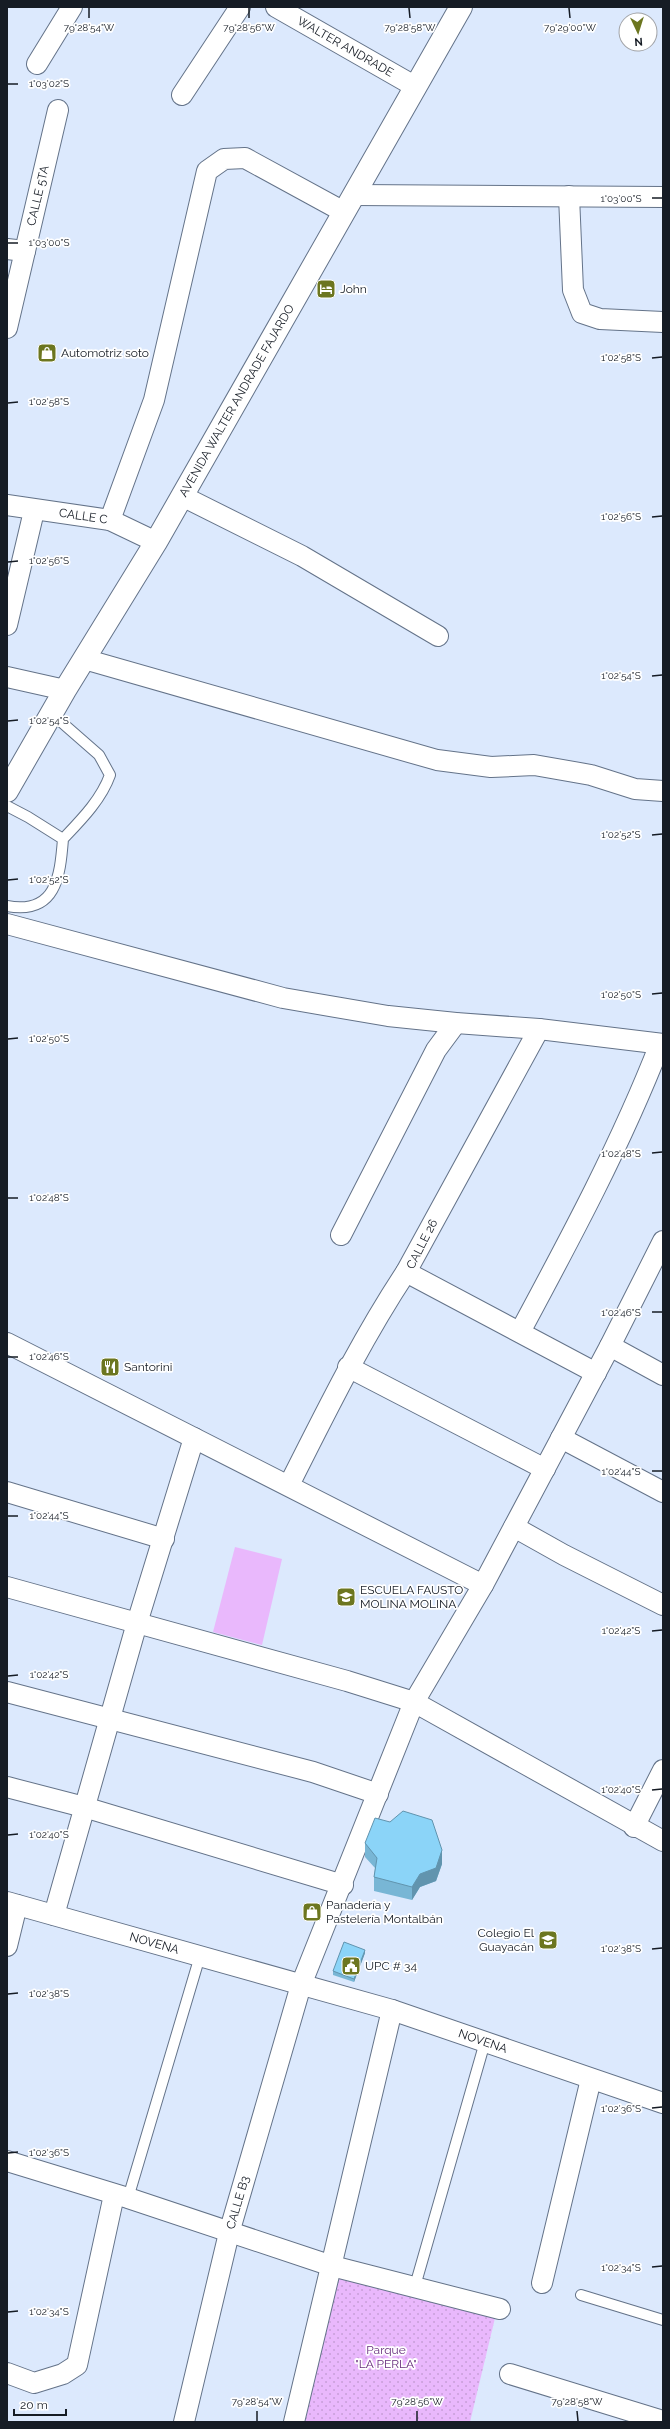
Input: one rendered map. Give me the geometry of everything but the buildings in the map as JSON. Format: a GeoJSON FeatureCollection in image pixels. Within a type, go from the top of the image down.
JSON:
{"type":"FeatureCollection","features":[{"type":"Feature","properties":{"kind":"main road","name":"AVENIDA WALTER ANDRADE FAJARDO"},"geometry":{"type":"LineString","coordinates":[[7,791],[64,690],[156,542],[461,7]]}},
{"type":"Feature","properties":{"kind":"street"},"geometry":{"type":"LineString","coordinates":[[37,64],[72,7]]}},
{"type":"Feature","properties":{"kind":"street"},"geometry":{"type":"LineString","coordinates":[[182,95],[240,7]]}},
{"type":"Feature","properties":{"kind":"street","name":"WALTER ANDRADE"},"geometry":{"type":"LineString","coordinates":[[276,7],[416,87]]}},
{"type":"Feature","properties":{"kind":"street","name":"CALLE 5TA"},"geometry":{"type":"LineString","coordinates":[[7,328],[16,250],[58,110]]}},
{"type":"Feature","properties":{"kind":"street"},"geometry":{"type":"LineString","coordinates":[[110,520],[154,400],[207,171],[224,159],[245,158],[349,204],[569,196],[663,197]]}},
{"type":"Feature","properties":{"kind":"street"},"geometry":{"type":"LineString","coordinates":[[569,196],[573,290],[582,313],[600,319],[663,322]]}},
{"type":"Feature","properties":{"kind":"street"},"geometry":{"type":"LineString","coordinates":[[182,496],[302,556],[438,636]]}},
{"type":"Feature","properties":{"kind":"street","name":"CALLE C"},"geometry":{"type":"LineString","coordinates":[[7,505],[110,520],[156,542]]}},
{"type":"Feature","properties":{"kind":"street"},"geometry":{"type":"LineString","coordinates":[[7,625],[34,510]]}},
{"type":"Feature","properties":{"kind":"street"},"geometry":{"type":"LineString","coordinates":[[84,659],[437,760],[491,767],[534,765],[591,775],[635,789],[663,791]]}},
{"type":"Feature","properties":{"kind":"street"},"geometry":{"type":"LineString","coordinates":[[7,677],[64,690]]}},
{"type":"Feature","properties":{"kind":"street"},"geometry":{"type":"LineString","coordinates":[[7,924],[283,998],[388,1016],[539,1029],[661,1044],[636,1106],[598,1187],[520,1332]]}},
{"type":"Feature","properties":{"kind":"street"},"geometry":{"type":"LineString","coordinates":[[341,1235],[436,1050],[456,1023]]}},
{"type":"Feature","properties":{"kind":"street","name":"CALLE 26"},"geometry":{"type":"LineString","coordinates":[[539,1029],[406,1272],[596,1373]]}},
{"type":"Feature","properties":{"kind":"street"},"geometry":{"type":"LineString","coordinates":[[301,1985],[343,1884],[414,1702],[483,1585],[562,1438],[663,1241]]}},
{"type":"Feature","properties":{"kind":"street"},"geometry":{"type":"LineString","coordinates":[[289,1485],[348,1367],[381,1309],[406,1272]]}},
{"type":"Feature","properties":{"kind":"street"},"geometry":{"type":"LineString","coordinates":[[7,1343],[289,1485],[483,1585]]}},
{"type":"Feature","properties":{"kind":"street"},"geometry":{"type":"LineString","coordinates":[[610,1346],[663,1375]]}},
{"type":"Feature","properties":{"kind":"street"},"geometry":{"type":"LineString","coordinates":[[348,1367],[545,1469]]}},
{"type":"Feature","properties":{"kind":"street"},"geometry":{"type":"LineString","coordinates":[[54,1915],[137,1623],[194,1438]]}},
{"type":"Feature","properties":{"kind":"street"},"geometry":{"type":"LineString","coordinates":[[562,1438],[663,1492]]}},
{"type":"Feature","properties":{"kind":"street"},"geometry":{"type":"LineString","coordinates":[[7,1492],[164,1539]]}},
{"type":"Feature","properties":{"kind":"street"},"geometry":{"type":"LineString","coordinates":[[514,1527],[564,1555],[663,1605]]}},
{"type":"Feature","properties":{"kind":"street"},"geometry":{"type":"LineString","coordinates":[[7,1587],[347,1681],[414,1702],[634,1827],[663,1841]]}},
{"type":"Feature","properties":{"kind":"street"},"geometry":{"type":"LineString","coordinates":[[7,1692],[110,1721],[313,1772],[378,1794]]}},
{"type":"Feature","properties":{"kind":"street"},"geometry":{"type":"LineString","coordinates":[[634,1827],[663,1770]]}},
{"type":"Feature","properties":{"kind":"street"},"geometry":{"type":"LineString","coordinates":[[7,1787],[84,1807],[343,1884]]}},
{"type":"Feature","properties":{"kind":"street"},"geometry":{"type":"LineString","coordinates":[[7,1946],[12,1904]]}},
{"type":"Feature","properties":{"kind":"street","name":"NOVENA"},"geometry":{"type":"LineString","coordinates":[[12,1904],[392,2010],[663,2103]]}},
{"type":"Feature","properties":{"kind":"street","name":"CALLE B3"},"geometry":{"type":"LineString","coordinates":[[184,2422],[229,2233],[301,1985]]}},
{"type":"Feature","properties":{"kind":"street"},"geometry":{"type":"LineString","coordinates":[[294,2422],[392,2010]]}},
{"type":"Feature","properties":{"kind":"street"},"geometry":{"type":"LineString","coordinates":[[542,2283],[591,2079]]}},
{"type":"Feature","properties":{"kind":"street"},"geometry":{"type":"LineString","coordinates":[[7,2161],[121,2196],[332,2266],[415,2286],[500,2309]]}},
{"type":"Feature","properties":{"kind":"street"},"geometry":{"type":"LineString","coordinates":[[7,2373],[34,2383],[63,2374],[77,2365],[121,2196]]}},
{"type":"Feature","properties":{"kind":"street"},"geometry":{"type":"LineString","coordinates":[[510,2374],[663,2421]]}},
{"type":"Feature","properties":{"kind":"lane"},"geometry":{"type":"LineString","coordinates":[[7,906],[35,907],[45,899],[56,885],[60,870],[62,839],[83,818],[105,788],[110,775],[99,756],[51,713]]}},
{"type":"Feature","properties":{"kind":"lane"},"geometry":{"type":"LineString","coordinates":[[7,806],[28,817],[62,839]]}},
{"type":"Feature","properties":{"kind":"lane"},"geometry":{"type":"LineString","coordinates":[[121,2196],[200,1956]]}},
{"type":"Feature","properties":{"kind":"lane"},"geometry":{"type":"LineString","coordinates":[[415,2286],[486,2042]]}},
{"type":"Feature","properties":{"kind":"lane"},"geometry":{"type":"LineString","coordinates":[[581,2295],[663,2320]]}},
{"type":"Feature","properties":{"kind":"green space"},"geometry":{"type":"Polygon","coordinates":[[[235,1547],[282,1559],[262,1645],[213,1632],[235,1547]]]}},
{"type":"Feature","properties":{"kind":"green space","name":"Parque \"LA PERLA\""},"geometry":{"type":"Polygon","coordinates":[[[337,2277],[495,2318],[470,2422],[305,2422],[337,2277]]]}},
{"type":"Feature","properties":{"kind":"place","name":"John"},"geometry":{"type":"Point","coordinates":[326,289]}},
{"type":"Feature","properties":{"kind":"place","name":"Automotriz soto"},"geometry":{"type":"Point","coordinates":[47,353]}},
{"type":"Feature","properties":{"kind":"place","name":"Santorini"},"geometry":{"type":"Point","coordinates":[110,1367]}},
{"type":"Feature","properties":{"kind":"place","name":"ESCUELA FAUSTO MOLINA MOLINA"},"geometry":{"type":"Point","coordinates":[346,1597]}},
{"type":"Feature","properties":{"kind":"place","name":"Panadería y Pastelería Montalbán"},"geometry":{"type":"Point","coordinates":[312,1912]}},
{"type":"Feature","properties":{"kind":"place","name":"Colegio El Guayacán"},"geometry":{"type":"Point","coordinates":[548,1940]}},
{"type":"Feature","properties":{"kind":"place","name":"UPC # 34"},"geometry":{"type":"Point","coordinates":[351,1966]}}]}
